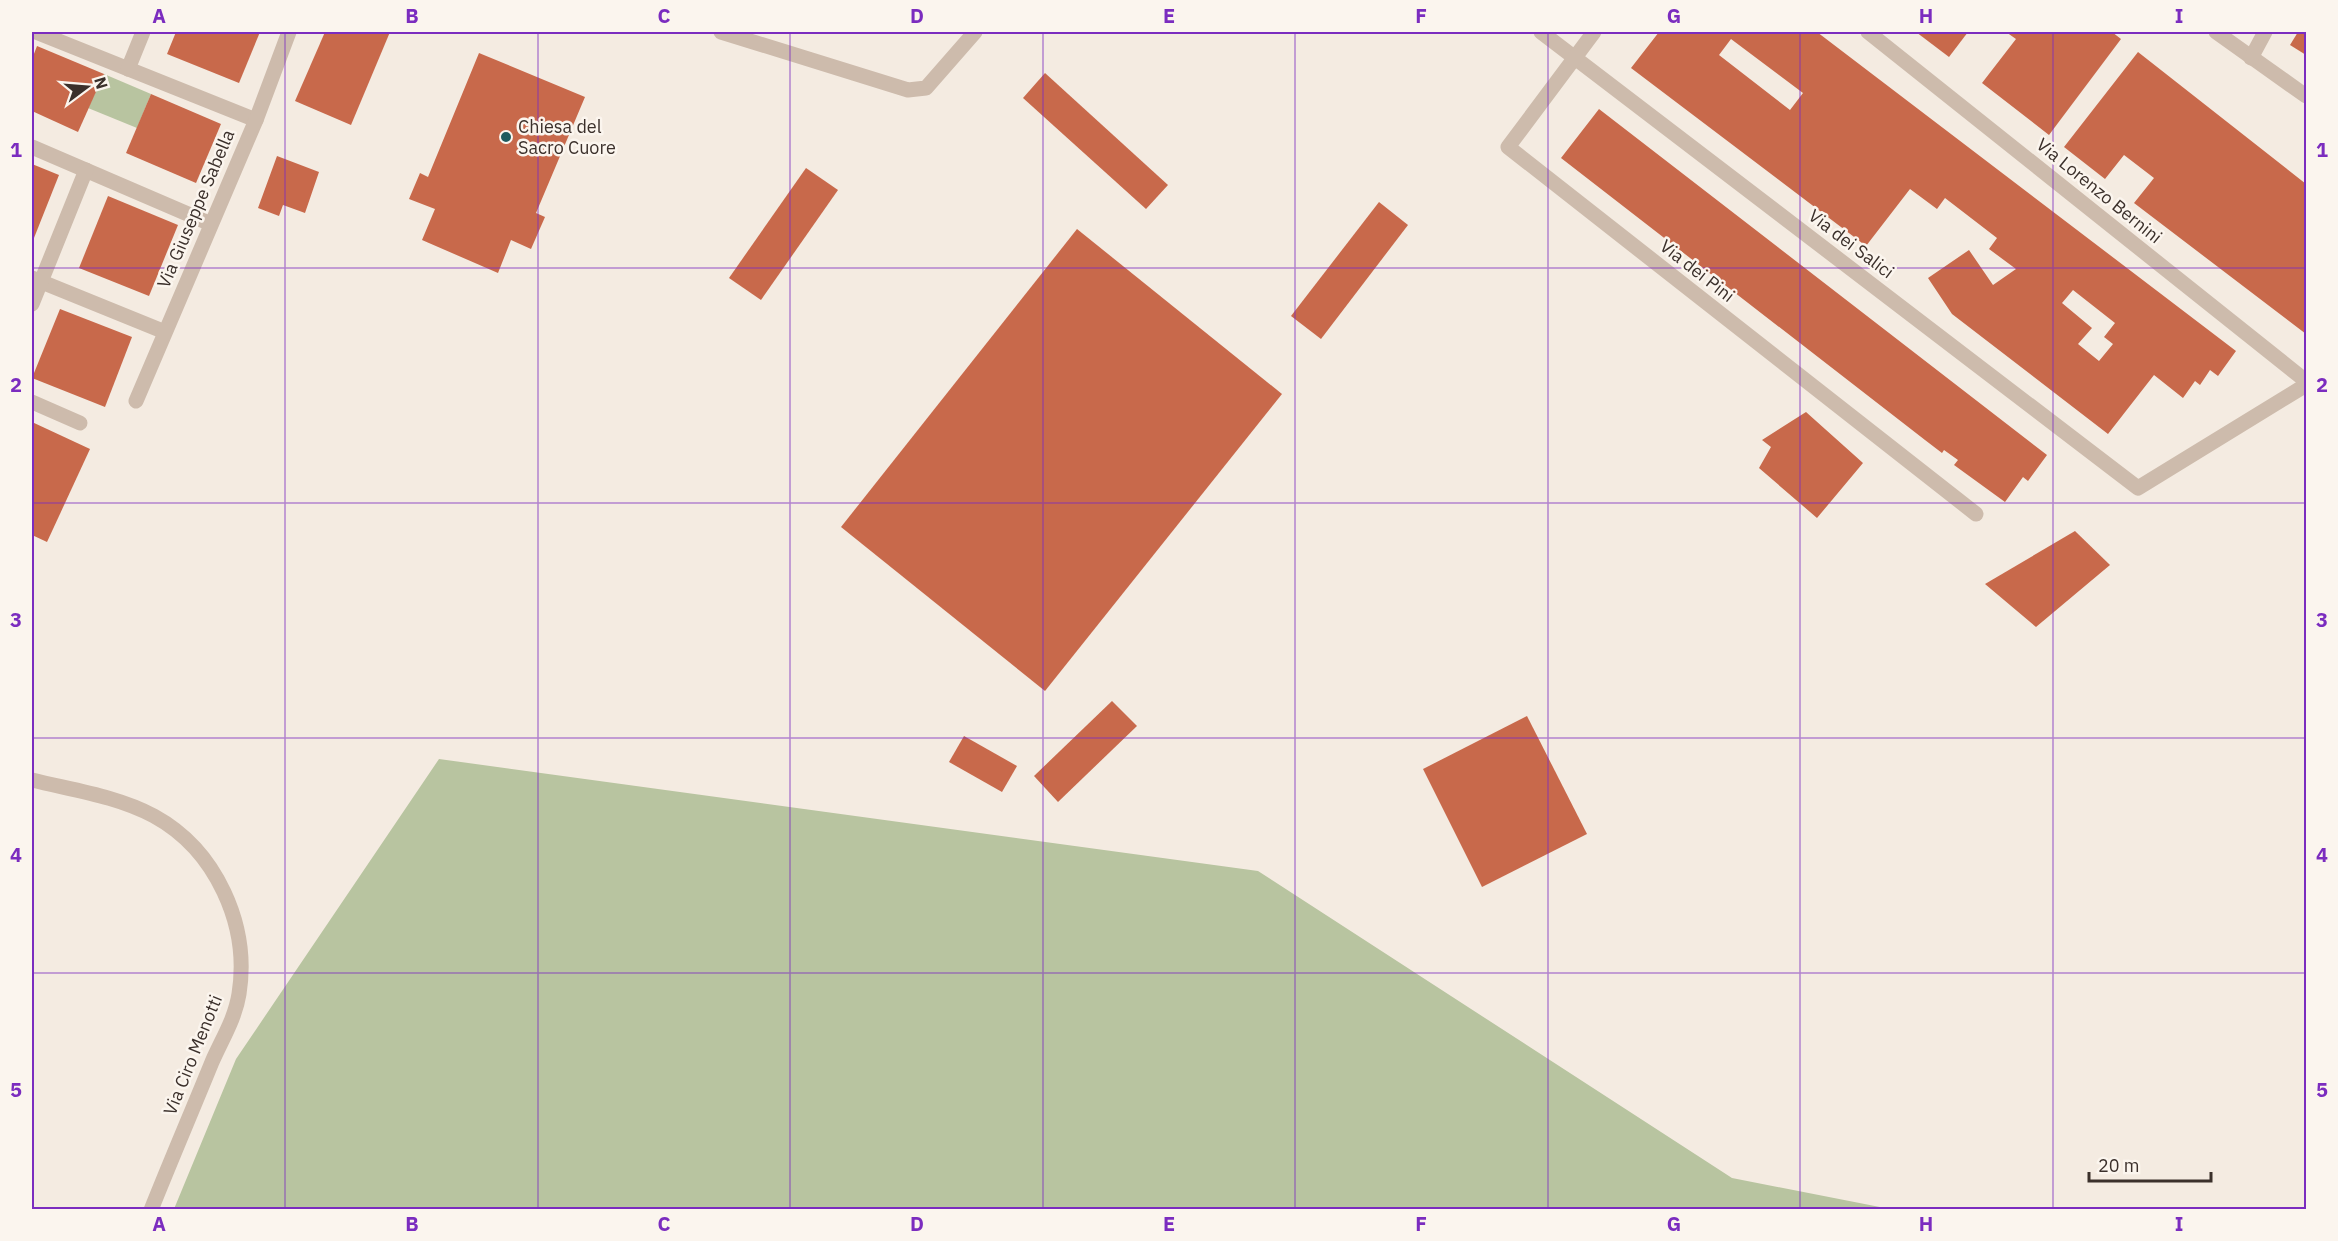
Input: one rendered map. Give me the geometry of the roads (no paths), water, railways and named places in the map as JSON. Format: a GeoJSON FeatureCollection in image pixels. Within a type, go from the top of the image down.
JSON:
{"type":"FeatureCollection","features":[{"type":"Feature","properties":{"kind":"street"},"geometry":{"type":"LineString","coordinates":[[36,32],[256,120]]}},
{"type":"Feature","properties":{"kind":"street"},"geometry":{"type":"LineString","coordinates":[[128,69],[143,32]]}},
{"type":"Feature","properties":{"kind":"street","name":"Via Giuseppe Sabella"},"geometry":{"type":"LineString","coordinates":[[136,401],[256,120],[289,32]]}},
{"type":"Feature","properties":{"kind":"street"},"geometry":{"type":"LineString","coordinates":[[721,32],[908,90],[926,88],[975,32]]}},
{"type":"Feature","properties":{"kind":"street","name":"Via dei Salici"},"geometry":{"type":"LineString","coordinates":[[1541,32],[2138,488],[2307,383]]}},
{"type":"Feature","properties":{"kind":"street","name":"Via dei Pini"},"geometry":{"type":"LineString","coordinates":[[1594,32],[1508,147],[1976,514]]}},
{"type":"Feature","properties":{"kind":"street","name":"Via Lorenzo Bernini"},"geometry":{"type":"LineString","coordinates":[[1868,32],[2307,383]]}},
{"type":"Feature","properties":{"kind":"street"},"geometry":{"type":"LineString","coordinates":[[2216,32],[2307,96]]}},
{"type":"Feature","properties":{"kind":"street"},"geometry":{"type":"LineString","coordinates":[[2251,58],[2265,32]]}},
{"type":"Feature","properties":{"kind":"street"},"geometry":{"type":"LineString","coordinates":[[32,147],[211,224]]}},
{"type":"Feature","properties":{"kind":"street"},"geometry":{"type":"LineString","coordinates":[[32,304],[36,280],[86,170]]}},
{"type":"Feature","properties":{"kind":"street"},"geometry":{"type":"LineString","coordinates":[[36,280],[165,332]]}},
{"type":"Feature","properties":{"kind":"street"},"geometry":{"type":"LineString","coordinates":[[32,402],[80,423]]}},
{"type":"Feature","properties":{"kind":"street","name":"Via Ciro Menotti"},"geometry":{"type":"LineString","coordinates":[[32,780],[129,805],[155,817],[177,832],[198,851],[214,874],[227,898],[237,929],[241,962],[240,984],[230,1027],[215,1056],[151,1209]]}},
{"type":"Feature","properties":{"kind":"place","name":"Chiesa del Sacro Cuore"},"geometry":{"type":"Point","coordinates":[506,137]}}]}
